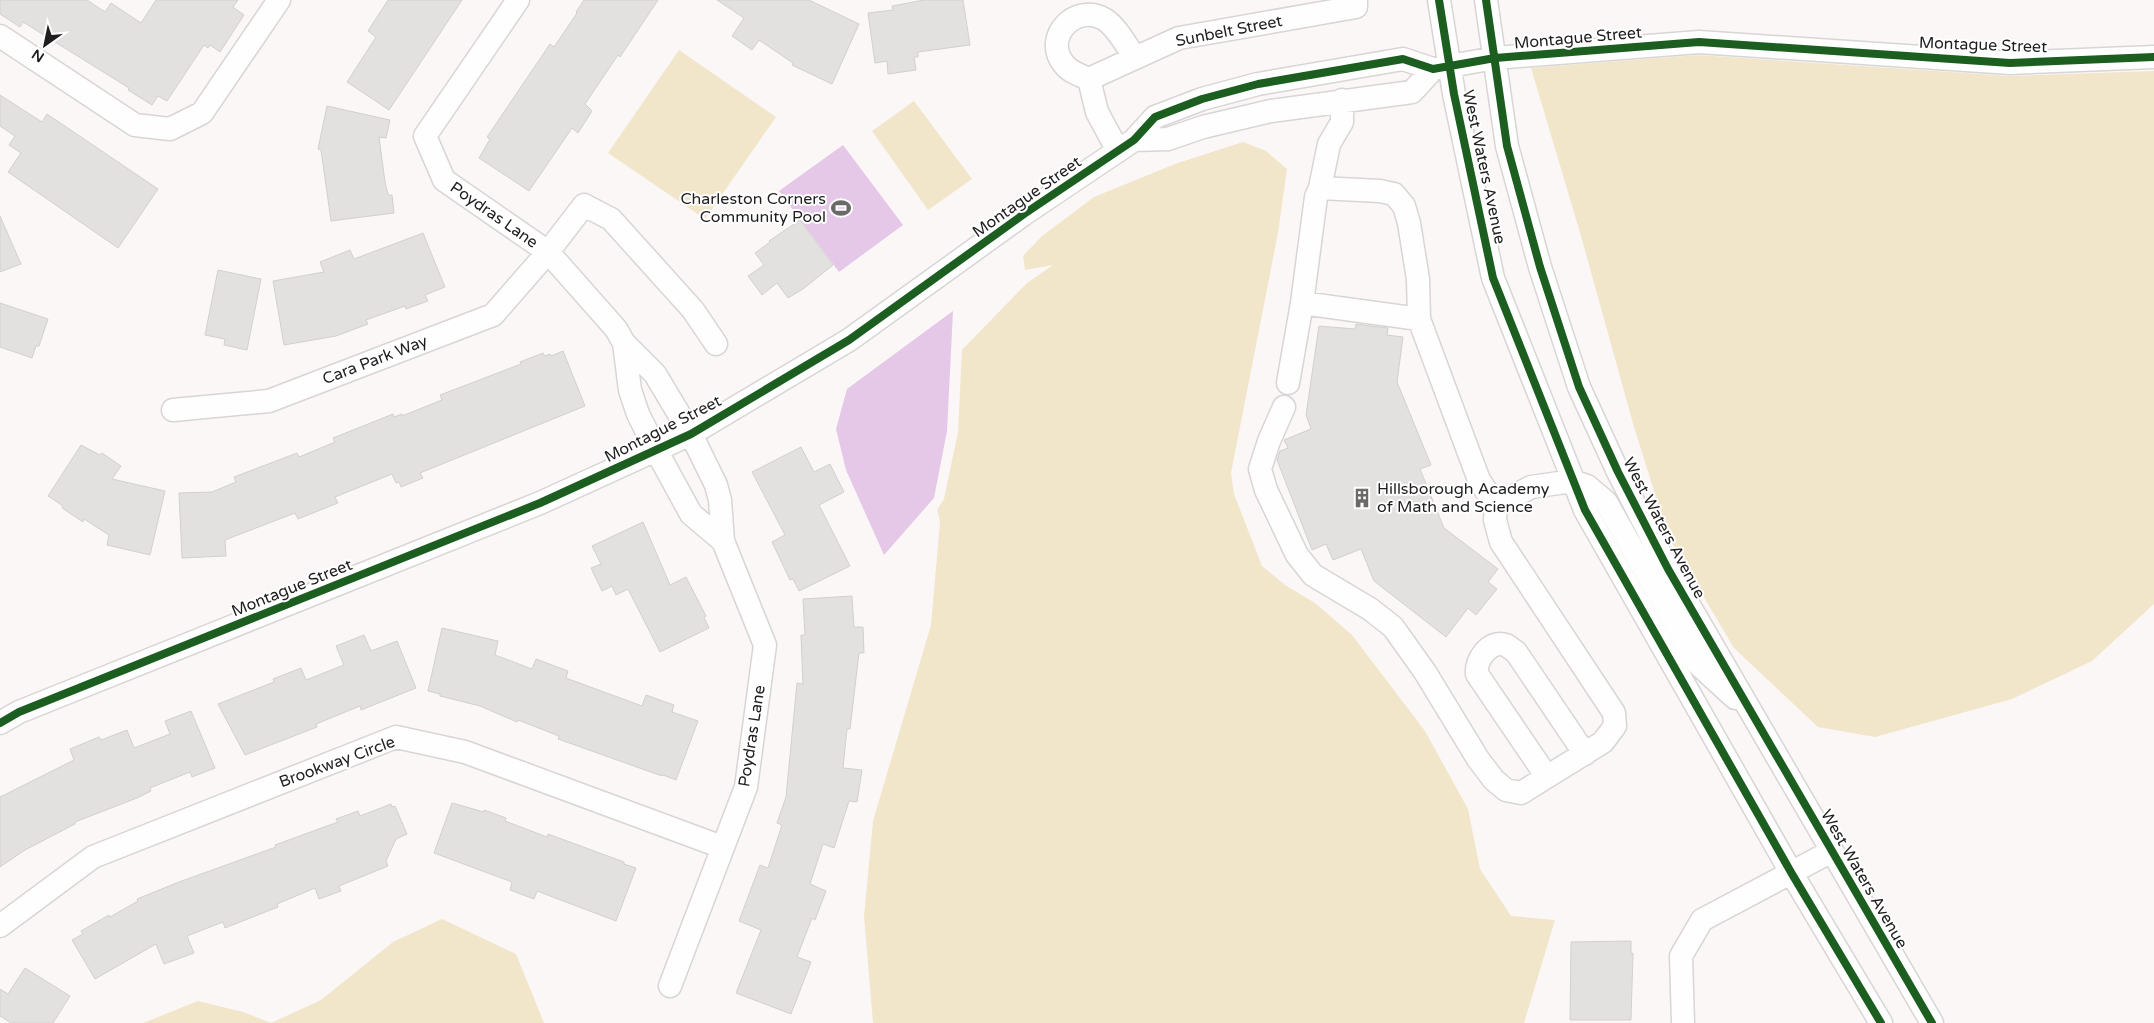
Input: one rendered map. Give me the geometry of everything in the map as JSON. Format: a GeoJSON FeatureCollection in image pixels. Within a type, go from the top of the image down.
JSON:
{"type":"FeatureCollection","features":[{"type":"Feature","properties":{"kind":"street"},"geometry":{"type":"LineString","coordinates":[[0,36],[134,125],[170,129],[202,114],[279,0]]}},
{"type":"Feature","properties":{"kind":"street","name":"Poydras Lane"},"geometry":{"type":"LineString","coordinates":[[518,0],[425,136],[444,180],[548,252],[616,329],[624,343],[655,374],[691,434],[716,485],[720,500],[723,541],[765,646],[746,787],[670,986]]}},
{"type":"Feature","properties":{"kind":"street","name":"Sunbelt Street"},"geometry":{"type":"LineString","coordinates":[[1089,79],[1179,38],[1356,7],[1356,0]]}},
{"type":"Feature","properties":{"kind":"street","name":"West Waters Avenue"},"geometry":{"type":"LineString","coordinates":[[1439,0],[1441,67],[1492,278],[1585,510],[1792,874],[1881,1023]]}},
{"type":"Feature","properties":{"kind":"street","name":"West Waters Avenue"},"geometry":{"type":"LineString","coordinates":[[1486,0],[1507,146],[1540,267],[1579,386],[1618,472],[1668,569],[1932,1023]]}},
{"type":"Feature","properties":{"kind":"street"},"geometry":{"type":"LineString","coordinates":[[1135,58],[1115,29],[1105,20],[1092,14],[1081,15],[1070,20],[1061,28],[1056,41],[1063,63],[1073,72],[1089,79],[1097,112],[1126,146],[1168,139],[1203,127],[1271,111],[1412,92],[1441,67]]}},
{"type":"Feature","properties":{"kind":"street","name":"Montague Street"},"geometry":{"type":"LineString","coordinates":[[0,723],[19,712],[540,503],[691,434],[849,340],[1024,214],[1126,146],[1155,117],[1202,99],[1258,84],[1403,59],[1441,67],[1495,58],[1699,42],[2010,63],[2154,58]]}},
{"type":"Feature","properties":{"kind":"street"},"geometry":{"type":"LineString","coordinates":[[1288,383],[1302,303],[1316,197],[1320,188],[1329,144],[1342,122],[1342,100]]}},
{"type":"Feature","properties":{"kind":"street"},"geometry":{"type":"LineString","coordinates":[[1284,407],[1268,441],[1260,469],[1266,490],[1297,555],[1313,575],[1370,609],[1393,627],[1425,672],[1478,759],[1494,780],[1506,790],[1521,793],[1603,742],[1615,726],[1614,713],[1501,542],[1495,520],[1496,506],[1479,480],[1419,319],[1418,279],[1409,223],[1404,206],[1394,194],[1380,191],[1320,188]]}},
{"type":"Feature","properties":{"kind":"street","name":"Cara Park Way"},"geometry":{"type":"LineString","coordinates":[[173,410],[268,402],[493,315],[548,252],[584,205],[611,219],[692,310],[716,344]]}},
{"type":"Feature","properties":{"kind":"street"},"geometry":{"type":"LineString","coordinates":[[1302,303],[1419,319]]}},
{"type":"Feature","properties":{"kind":"street","name":"Poydras Lane"},"geometry":{"type":"LineString","coordinates":[[624,343],[630,390],[638,414],[691,514],[723,541]]}},
{"type":"Feature","properties":{"kind":"street"},"geometry":{"type":"LineString","coordinates":[[1496,506],[1531,487],[1574,481],[1587,486],[1606,502],[1698,664],[1752,714]]}},
{"type":"Feature","properties":{"kind":"street"},"geometry":{"type":"LineString","coordinates":[[1547,777],[1477,674],[1476,668],[1480,658],[1488,649],[1496,644],[1506,645],[1516,652],[1584,754]]}},
{"type":"Feature","properties":{"kind":"street","name":"Brookway Circle"},"geometry":{"type":"LineString","coordinates":[[0,926],[93,857],[396,737],[466,752],[722,846]]}},
{"type":"Feature","properties":{"kind":"street"},"geometry":{"type":"LineString","coordinates":[[1683,1023],[1682,956],[1702,920],[1792,874],[1832,851]]}},
{"type":"Feature","properties":{"kind":"shaded area"},"geometry":{"type":"Polygon","coordinates":[[[679,50],[776,117],[705,219],[608,153],[679,50]]]}},
{"type":"Feature","properties":{"kind":"shaded area"},"geometry":{"type":"Polygon","coordinates":[[[1698,55],[2010,76],[2154,71],[2154,604],[2092,661],[2012,699],[1875,737],[1818,727],[1734,648],[1669,538],[1634,427],[1581,236],[1531,68],[1698,55]]]}},
{"type":"Feature","properties":{"kind":"shaded area"},"geometry":{"type":"Polygon","coordinates":[[[914,101],[972,179],[928,210],[872,131],[914,101]]]}},
{"type":"Feature","properties":{"kind":"shaded area"},"geometry":{"type":"Polygon","coordinates":[[[1243,142],[1266,151],[1287,169],[1278,233],[1231,473],[1234,494],[1262,566],[1285,585],[1315,603],[1352,635],[1425,731],[1468,809],[1480,869],[1511,916],[1555,920],[1524,1023],[873,1023],[864,916],[873,821],[931,625],[940,522],[937,510],[944,499],[958,432],[962,350],[1027,283],[1053,265],[1025,270],[1023,256],[1042,236],[1094,197],[1175,164],[1243,142]]]}},
{"type":"Feature","properties":{"kind":"shaded area","name":"Charleston Corners Community Pool"},"geometry":{"type":"Polygon","coordinates":[[[843,145],[903,225],[839,272],[779,191],[843,145]]]}},
{"type":"Feature","properties":{"kind":"shaded area"},"geometry":{"type":"Polygon","coordinates":[[[953,311],[947,431],[934,498],[884,555],[846,470],[836,429],[847,389],[953,311]]]}},
{"type":"Feature","properties":{"kind":"shaded area"},"geometry":{"type":"Polygon","coordinates":[[[442,919],[516,954],[544,1023],[271,1023],[321,1000],[393,942],[442,919]]]}},
{"type":"Feature","properties":{"kind":"shaded area"},"geometry":{"type":"Polygon","coordinates":[[[198,1001],[243,1012],[271,1023],[143,1023],[198,1001]]]}},
{"type":"Feature","properties":{"kind":"building"},"geometry":{"type":"Polygon","coordinates":[[[0,0],[87,0],[105,12],[111,3],[141,23],[156,0],[238,0],[233,7],[244,15],[220,52],[210,45],[208,48],[204,45],[167,101],[158,96],[152,105],[128,90],[129,88],[23,22],[20,27],[0,14],[0,0]]]}},
{"type":"Feature","properties":{"kind":"building"},"geometry":{"type":"Polygon","coordinates":[[[388,0],[462,0],[389,110],[347,82],[376,37],[368,31],[388,0]]]}},
{"type":"Feature","properties":{"kind":"building"},"geometry":{"type":"Polygon","coordinates":[[[584,0],[658,0],[620,57],[618,55],[585,104],[592,111],[578,133],[572,128],[529,191],[479,158],[490,139],[487,137],[550,44],[554,47],[584,0]]]}},
{"type":"Feature","properties":{"kind":"building"},"geometry":{"type":"Polygon","coordinates":[[[717,0],[809,0],[859,24],[832,84],[792,65],[793,63],[759,40],[752,50],[732,36],[744,18],[717,0]]]}},
{"type":"Feature","properties":{"kind":"building"},"geometry":{"type":"Polygon","coordinates":[[[924,0],[963,0],[970,45],[918,52],[918,57],[914,57],[916,70],[888,74],[887,61],[875,63],[868,13],[893,10],[892,6],[924,0]]]}},
{"type":"Feature","properties":{"kind":"building"},"geometry":{"type":"Polygon","coordinates":[[[0,95],[42,122],[47,114],[158,189],[118,248],[8,172],[21,153],[9,145],[15,136],[0,126],[0,95]]]}},
{"type":"Feature","properties":{"kind":"building"},"geometry":{"type":"Polygon","coordinates":[[[327,106],[390,120],[386,138],[379,137],[385,182],[388,195],[392,195],[394,213],[331,221],[321,150],[318,149],[327,106]]]}},
{"type":"Feature","properties":{"kind":"building"},"geometry":{"type":"Polygon","coordinates":[[[0,216],[21,264],[0,272],[0,216]]]}},
{"type":"Feature","properties":{"kind":"building"},"geometry":{"type":"Polygon","coordinates":[[[800,220],[833,265],[803,289],[788,298],[777,283],[762,295],[748,276],[764,265],[755,253],[800,220]]]}},
{"type":"Feature","properties":{"kind":"building"},"geometry":{"type":"Polygon","coordinates":[[[423,233],[445,287],[425,295],[428,301],[406,309],[405,306],[366,320],[368,324],[336,336],[284,345],[273,281],[324,272],[320,262],[350,250],[354,259],[423,233]]]}},
{"type":"Feature","properties":{"kind":"building"},"geometry":{"type":"Polygon","coordinates":[[[218,270],[261,279],[247,350],[224,345],[225,339],[205,335],[218,270]]]}},
{"type":"Feature","properties":{"kind":"building"},"geometry":{"type":"Polygon","coordinates":[[[0,303],[48,319],[39,346],[36,346],[32,358],[0,347],[0,303]]]}},
{"type":"Feature","properties":{"kind":"building","name":"Hillsborough Academy of Math and Science"},"geometry":{"type":"Polygon","coordinates":[[[1356,324],[1388,328],[1387,335],[1403,337],[1397,382],[1431,465],[1420,469],[1444,528],[1498,569],[1488,582],[1497,589],[1476,615],[1468,608],[1446,637],[1374,581],[1361,549],[1333,560],[1326,544],[1312,550],[1277,460],[1280,451],[1288,448],[1284,440],[1311,429],[1306,415],[1319,326],[1355,329],[1356,324]]]}},
{"type":"Feature","properties":{"kind":"building"},"geometry":{"type":"Polygon","coordinates":[[[563,351],[585,406],[420,473],[423,478],[401,487],[399,482],[396,483],[392,474],[335,497],[338,503],[298,519],[295,513],[225,540],[226,556],[182,558],[179,493],[212,492],[236,482],[234,477],[297,453],[299,457],[335,442],[333,438],[393,414],[394,417],[402,414],[402,416],[442,400],[440,395],[521,364],[520,362],[543,353],[545,356],[550,354],[551,356],[563,351]]]}},
{"type":"Feature","properties":{"kind":"building"},"geometry":{"type":"Polygon","coordinates":[[[81,445],[100,455],[102,453],[121,466],[112,479],[165,491],[150,555],[107,545],[109,535],[84,519],[83,522],[48,496],[81,445]]]}},
{"type":"Feature","properties":{"kind":"building"},"geometry":{"type":"Polygon","coordinates":[[[801,447],[814,472],[830,464],[844,492],[819,505],[850,566],[799,591],[793,579],[790,580],[772,542],[785,535],[752,472],[801,447]]]}},
{"type":"Feature","properties":{"kind":"building"},"geometry":{"type":"Polygon","coordinates":[[[643,522],[670,585],[686,577],[706,616],[704,617],[709,628],[660,652],[628,589],[616,595],[612,586],[602,591],[591,568],[601,564],[592,546],[643,522]]]}},
{"type":"Feature","properties":{"kind":"building"},"geometry":{"type":"Polygon","coordinates":[[[852,596],[854,627],[863,627],[864,653],[859,653],[850,729],[847,729],[843,768],[862,770],[857,802],[849,801],[834,848],[823,844],[810,884],[826,891],[815,920],[812,918],[797,957],[811,962],[791,1014],[736,993],[761,930],[739,921],[760,865],[768,868],[782,825],[777,823],[786,797],[797,683],[803,684],[801,635],[805,635],[803,599],[852,596]]]}},
{"type":"Feature","properties":{"kind":"building"},"geometry":{"type":"Polygon","coordinates":[[[442,628],[498,641],[495,655],[532,669],[536,659],[568,671],[566,678],[642,706],[646,695],[674,705],[672,712],[698,721],[676,780],[558,739],[559,736],[518,720],[517,722],[480,706],[428,691],[442,628]]]}},
{"type":"Feature","properties":{"kind":"building"},"geometry":{"type":"Polygon","coordinates":[[[364,635],[371,651],[397,641],[416,688],[361,710],[360,706],[316,724],[317,727],[245,755],[218,704],[274,682],[273,679],[301,668],[306,680],[344,665],[336,646],[364,635]]]}},
{"type":"Feature","properties":{"kind":"building"},"geometry":{"type":"Polygon","coordinates":[[[191,711],[215,768],[192,777],[190,772],[150,788],[151,791],[137,798],[75,822],[75,824],[25,850],[0,867],[0,797],[74,760],[70,749],[99,737],[101,740],[127,730],[134,748],[170,734],[165,721],[191,711]]]}},
{"type":"Feature","properties":{"kind":"building"},"geometry":{"type":"Polygon","coordinates":[[[452,803],[484,812],[484,810],[506,818],[505,821],[547,837],[548,834],[636,868],[616,921],[537,891],[534,899],[510,890],[512,882],[434,853],[452,803]]]}},
{"type":"Feature","properties":{"kind":"building"},"geometry":{"type":"Polygon","coordinates":[[[391,804],[392,807],[395,806],[407,834],[396,839],[386,861],[388,866],[339,886],[341,891],[319,899],[315,888],[277,904],[278,907],[225,928],[223,922],[187,936],[194,953],[164,964],[156,944],[95,979],[72,940],[83,934],[81,931],[138,901],[137,899],[338,822],[336,819],[358,811],[360,816],[391,804]]]}},
{"type":"Feature","properties":{"kind":"building"},"geometry":{"type":"Polygon","coordinates":[[[1631,941],[1631,954],[1633,953],[1631,1020],[1570,1020],[1571,942],[1631,941]]]}},
{"type":"Feature","properties":{"kind":"building"},"geometry":{"type":"Polygon","coordinates":[[[25,968],[70,996],[53,1023],[11,1023],[0,1016],[0,989],[8,994],[25,968]]]}},
{"type":"Feature","properties":{"kind":"cycle path"},"geometry":{"type":"LineString","coordinates":[[1439,0],[1454,94],[1493,278],[1585,510],[1792,874],[1881,1023]]}},
{"type":"Feature","properties":{"kind":"cycle path"},"geometry":{"type":"LineString","coordinates":[[1486,0],[1507,146],[1540,267],[1579,387],[1618,472],[1668,569],[1932,1023]]}},
{"type":"Feature","properties":{"kind":"cycle path"},"geometry":{"type":"LineString","coordinates":[[0,723],[19,712],[540,503],[691,434],[849,340],[1024,214],[1134,140],[1155,117],[1202,99],[1258,84],[1403,59],[1433,69],[1495,58],[1699,42],[2010,63],[2154,57]]}},
{"type":"Feature","properties":{"kind":"place","name":"Charleston Corners Community Pool"},"geometry":{"type":"Point","coordinates":[841,208]}},
{"type":"Feature","properties":{"kind":"place","name":"Hillsborough Academy of Math and Science"},"geometry":{"type":"Point","coordinates":[1362,498]}}]}
